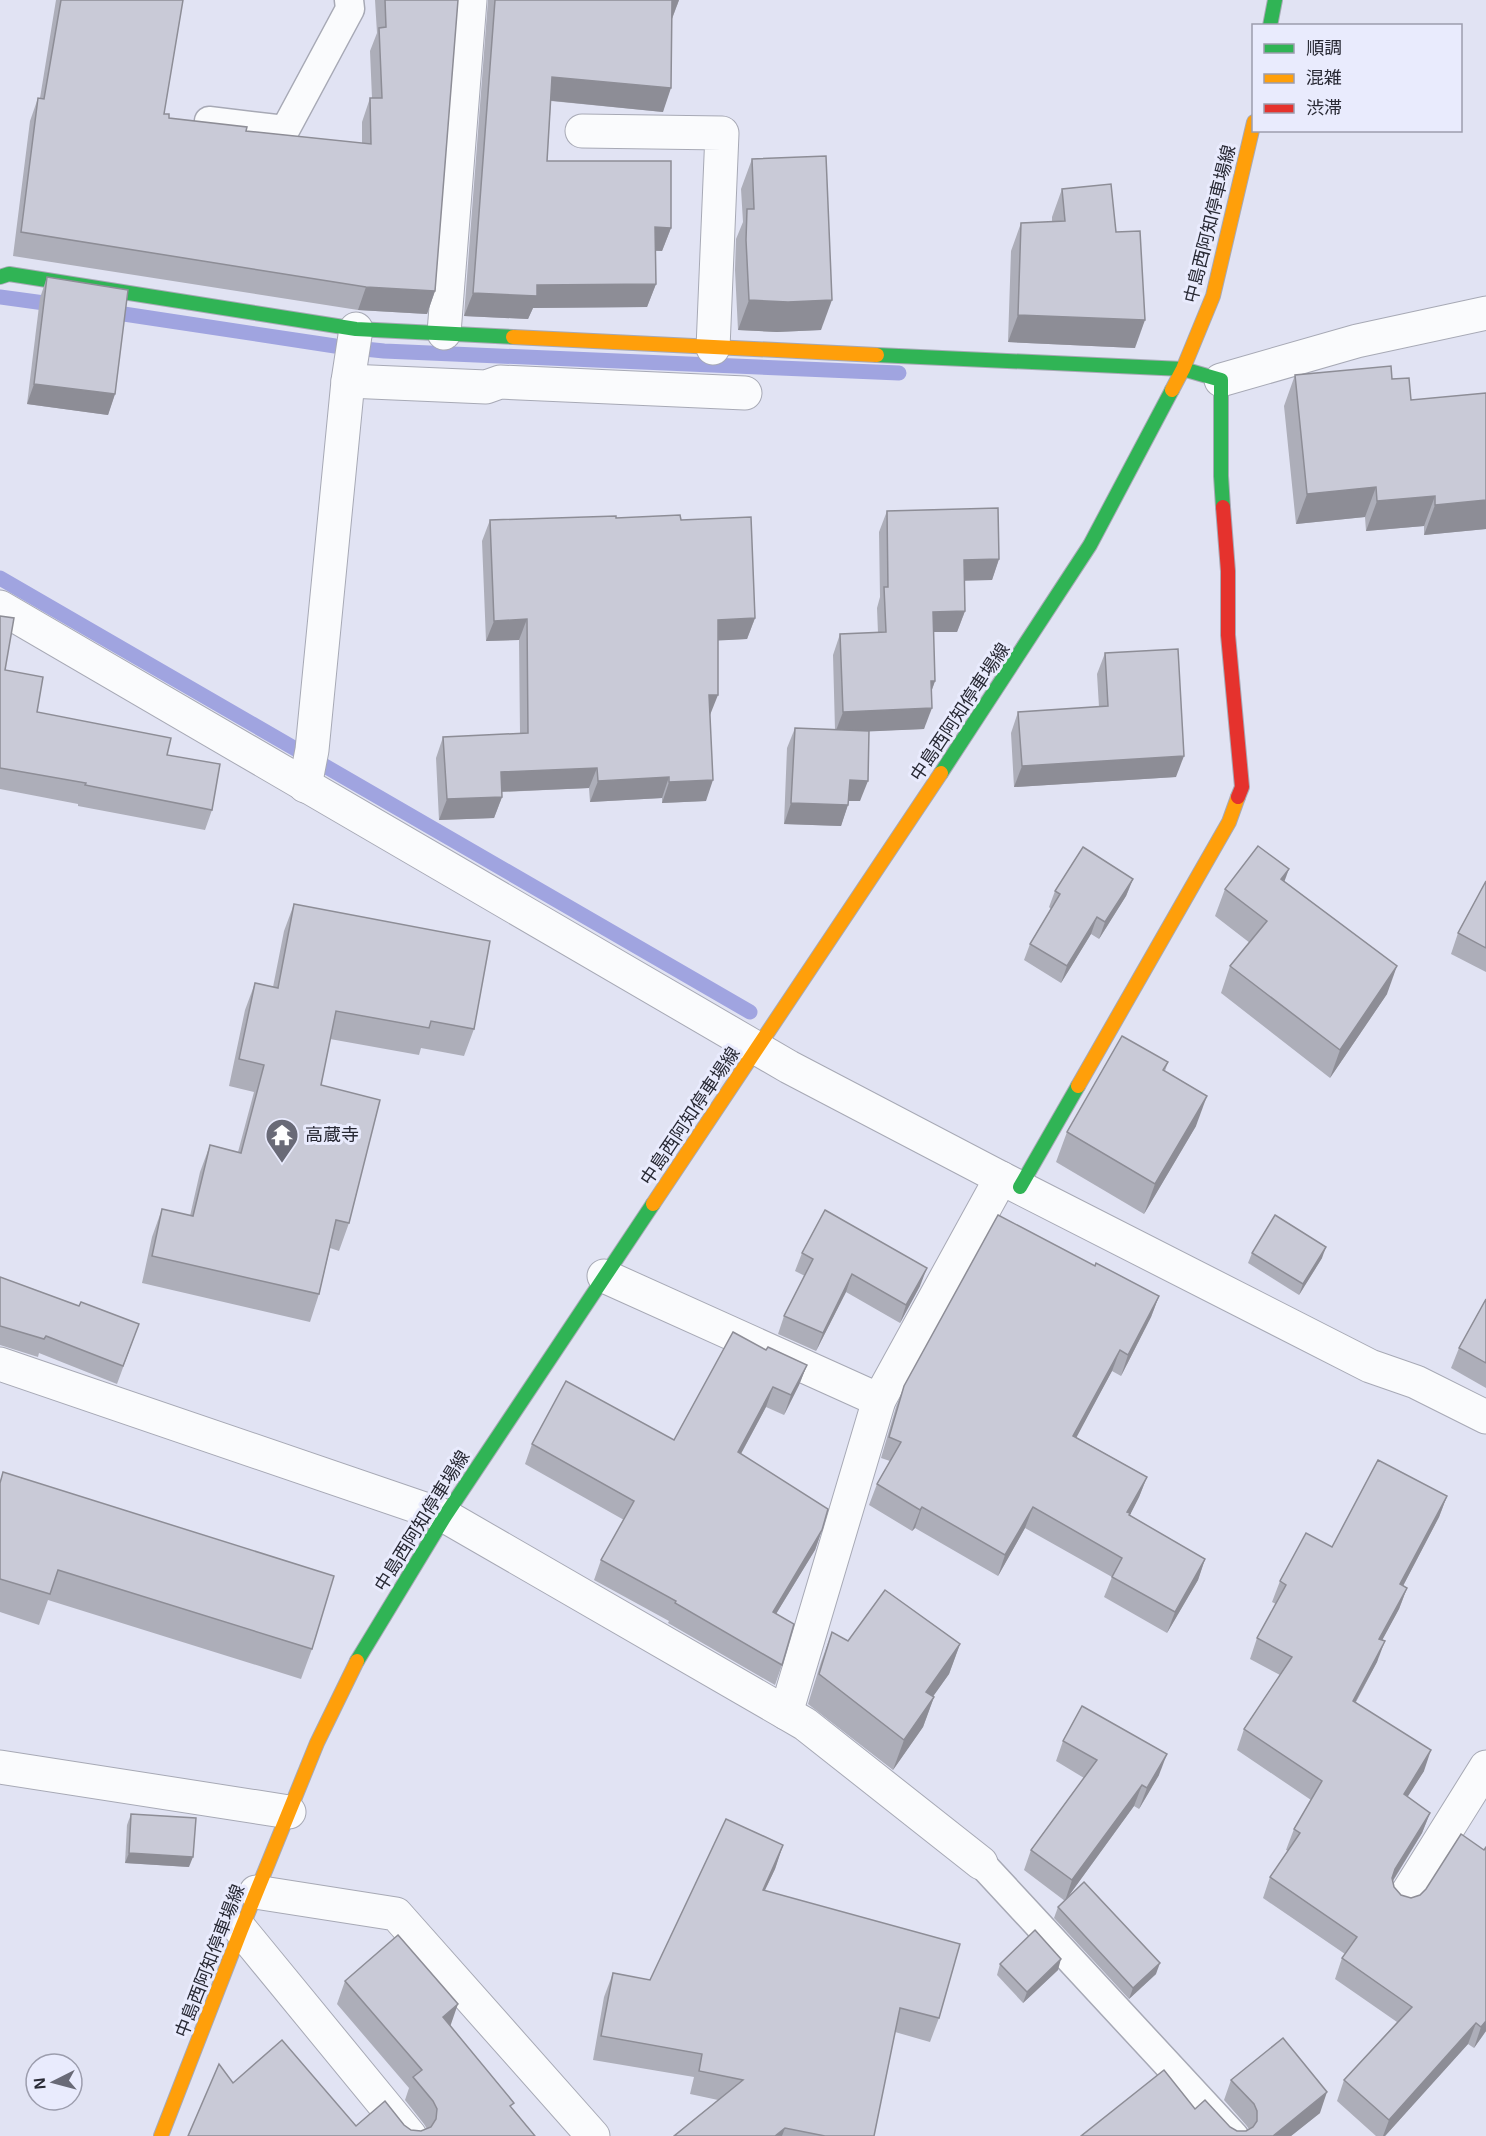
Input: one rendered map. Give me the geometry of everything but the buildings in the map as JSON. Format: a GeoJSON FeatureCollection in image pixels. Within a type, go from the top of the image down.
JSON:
{"type":"FeatureCollection","features":[{"type":"Feature","properties":{"kind":"main road"},"geometry":{"type":"LineString","coordinates":[[1270,24],[1275,0]]}},
{"type":"Feature","properties":{"kind":"main road","name":"中島西阿知停車場線"},"geometry":{"type":"LineString","coordinates":[[161,2136],[317,1743],[362,1650],[445,1516],[1030,639],[1090,545],[1183,369],[1213,296],[1252,130]]}},
{"type":"Feature","properties":{"kind":"main road"},"geometry":{"type":"LineString","coordinates":[[0,277],[9,274],[352,352],[444,333],[713,348],[1183,369],[1221,381],[1221,476],[1228,571],[1228,635],[1242,788],[1229,822],[1038,1158],[1017,1180]]}},
{"type":"Feature","properties":{"kind":"street"},"geometry":{"type":"LineString","coordinates":[[444,333],[470,0]]}},
{"type":"Feature","properties":{"kind":"street"},"geometry":{"type":"LineString","coordinates":[[582,131],[722,133],[713,348]]}},
{"type":"Feature","properties":{"kind":"street"},"geometry":{"type":"LineString","coordinates":[[1221,381],[1357,341],[1486,313]]}},
{"type":"Feature","properties":{"kind":"street"},"geometry":{"type":"LineString","coordinates":[[308,769],[352,352],[486,387],[500,382],[745,393]]}},
{"type":"Feature","properties":{"kind":"street"},"geometry":{"type":"LineString","coordinates":[[0,608],[308,769],[789,1067],[1017,1180],[1370,1366],[1416,1382],[1486,1417]]}},
{"type":"Feature","properties":{"kind":"street"},"geometry":{"type":"LineString","coordinates":[[786,1713],[879,1400],[1017,1180]]}},
{"type":"Feature","properties":{"kind":"street"},"geometry":{"type":"LineString","coordinates":[[604,1276],[879,1400]]}},
{"type":"Feature","properties":{"kind":"street"},"geometry":{"type":"LineString","coordinates":[[0,1364],[445,1516],[805,1724],[981,1863]]}},
{"type":"Feature","properties":{"kind":"street"},"geometry":{"type":"LineString","coordinates":[[0,1767],[289,1812]]}},
{"type":"Feature","properties":{"kind":"street"},"geometry":{"type":"LineString","coordinates":[[1403,1900],[1486,1767]]}},
{"type":"Feature","properties":{"kind":"street"},"geometry":{"type":"LineString","coordinates":[[256,1892],[396,1914],[593,2136]]}},
{"type":"Feature","properties":{"kind":"street"},"geometry":{"type":"LineString","coordinates":[[241,1930],[410,2136]]}},
{"type":"Feature","properties":{"kind":"lane"},"geometry":{"type":"LineString","coordinates":[[209,121],[285,130],[350,9],[349,0]]}},
{"type":"Feature","properties":{"kind":"lane"},"geometry":{"type":"LineString","coordinates":[[981,1863],[1234,2136]]}},
{"type":"Feature","properties":{"kind":"waterway"},"geometry":{"type":"LineString","coordinates":[[0,297],[59,305]]}},
{"type":"Feature","properties":{"kind":"waterway"},"geometry":{"type":"LineString","coordinates":[[104,311],[335,346],[384,351],[899,373]]}},
{"type":"Feature","properties":{"kind":"waterway"},"geometry":{"type":"LineString","coordinates":[[0,578],[750,1012]]}},
{"type":"Feature","properties":{"kind":"traffic: fast"},"geometry":{"type":"LineString","coordinates":[[1270,24],[1275,0]]}},
{"type":"Feature","properties":{"kind":"traffic: fast"},"geometry":{"type":"LineString","coordinates":[[0,277],[9,274],[356,329],[513,337]]}},
{"type":"Feature","properties":{"kind":"traffic: fast"},"geometry":{"type":"LineString","coordinates":[[877,355],[1183,369],[1221,380],[1223,507]]}},
{"type":"Feature","properties":{"kind":"traffic: fast"},"geometry":{"type":"LineString","coordinates":[[941,773],[1090,545],[1172,390]]}},
{"type":"Feature","properties":{"kind":"traffic: fast"},"geometry":{"type":"LineString","coordinates":[[1020,1187],[1078,1086]]}},
{"type":"Feature","properties":{"kind":"traffic: fast"},"geometry":{"type":"LineString","coordinates":[[357,1661],[445,1516],[653,1204]]}},
{"type":"Feature","properties":{"kind":"traffic: slow"},"geometry":{"type":"LineString","coordinates":[[1172,390],[1213,296],[1252,130]]}},
{"type":"Feature","properties":{"kind":"traffic: slow"},"geometry":{"type":"LineString","coordinates":[[513,337],[877,355]]}},
{"type":"Feature","properties":{"kind":"traffic: slow"},"geometry":{"type":"LineString","coordinates":[[653,1204],[941,773]]}},
{"type":"Feature","properties":{"kind":"traffic: slow"},"geometry":{"type":"LineString","coordinates":[[1078,1086],[1229,822],[1238,797]]}},
{"type":"Feature","properties":{"kind":"traffic: slow"},"geometry":{"type":"LineString","coordinates":[[161,2136],[317,1743],[357,1661]]}},
{"type":"Feature","properties":{"kind":"traffic: jam"},"geometry":{"type":"LineString","coordinates":[[1223,507],[1228,571],[1228,635],[1242,787],[1238,797]]}},
{"type":"Feature","properties":{"kind":"place","name":"高蔵寺"},"geometry":{"type":"Point","coordinates":[282,1164]}}]}
